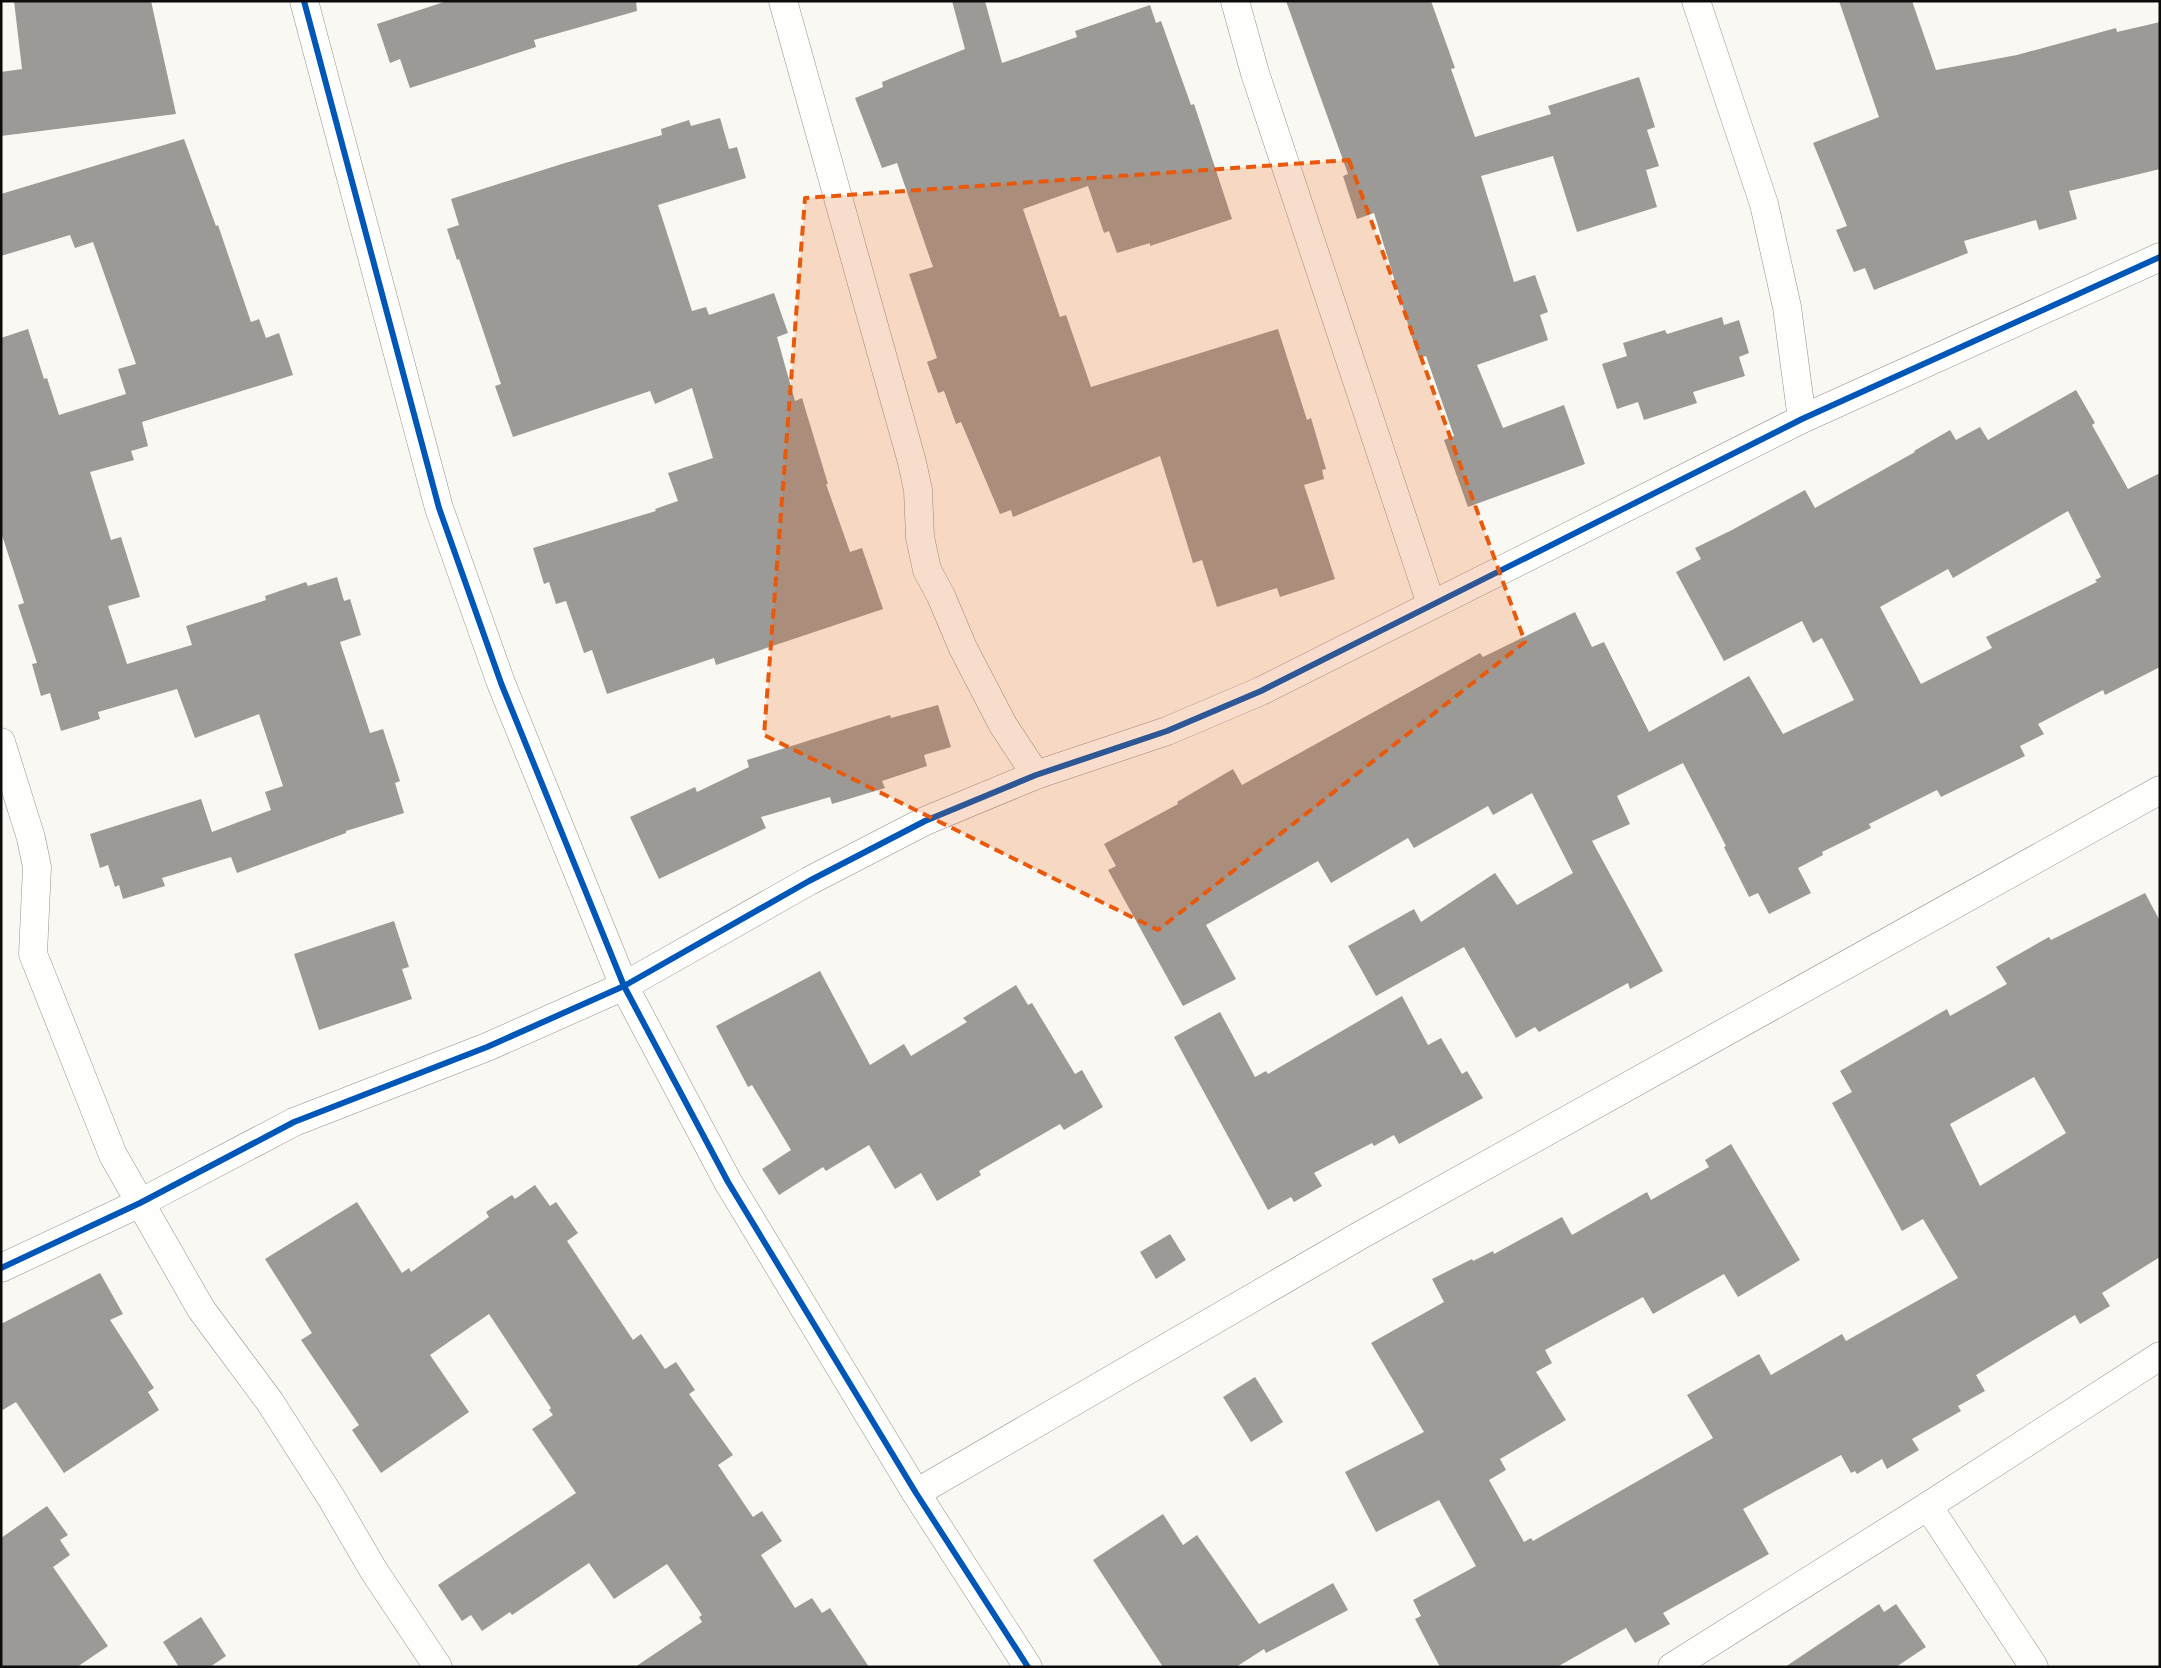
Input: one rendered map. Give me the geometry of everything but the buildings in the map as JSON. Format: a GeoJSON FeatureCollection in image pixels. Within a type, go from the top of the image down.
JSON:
{"type":"FeatureCollection","features":[{"type":"Feature","properties":{"kind":"street"},"geometry":{"type":"LineString","coordinates":[[304,1],[439,508],[501,682],[624,986],[728,1182],[916,1493],[1028,1667]]}},
{"type":"Feature","properties":{"kind":"street"},"geometry":{"type":"LineString","coordinates":[[783,1],[912,462],[918,490],[920,538],[927,570],[941,596],[963,648],[1003,726],[1036,775]]}},
{"type":"Feature","properties":{"kind":"street"},"geometry":{"type":"LineString","coordinates":[[1234,1],[1255,73],[1431,604]]}},
{"type":"Feature","properties":{"kind":"street"},"geometry":{"type":"LineString","coordinates":[[1696,1],[1764,204],[1787,307],[1802,419]]}},
{"type":"Feature","properties":{"kind":"street"},"geometry":{"type":"LineString","coordinates":[[1,1268],[140,1203],[294,1122],[487,1047],[624,986],[809,881],[917,825],[1036,775],[1167,731],[1261,691],[1802,419],[2160,257]]}},
{"type":"Feature","properties":{"kind":"street"},"geometry":{"type":"LineString","coordinates":[[1,742],[31,838],[38,867],[33,954],[113,1155],[202,1309],[270,1402],[332,1499],[374,1572],[438,1667]]}},
{"type":"Feature","properties":{"kind":"street"},"geometry":{"type":"LineString","coordinates":[[916,1493],[1359,1236],[2160,790]]}},
{"type":"Feature","properties":{"kind":"street"},"geometry":{"type":"LineString","coordinates":[[1672,1667],[1928,1506],[2160,1356]]}},
{"type":"Feature","properties":{"kind":"street"},"geometry":{"type":"LineString","coordinates":[[1928,1506],[2034,1667]]}},
{"type":"Feature","properties":{"kind":"highlighted area"},"geometry":{"type":"Polygon","coordinates":[[[1349,160],[1525,642],[1158,930],[764,735],[805,198],[1349,160]]]}},
{"type":"Feature","properties":{"kind":"cycle path"},"geometry":{"type":"LineString","coordinates":[[304,1],[439,508],[501,683],[624,986],[728,1182],[916,1493],[1028,1667]]}},
{"type":"Feature","properties":{"kind":"cycle path"},"geometry":{"type":"LineString","coordinates":[[1,1268],[140,1203],[294,1122],[487,1047],[624,986],[809,881],[925,821],[1036,775],[1167,731],[1261,691],[1802,419],[2160,257]]}}]}
